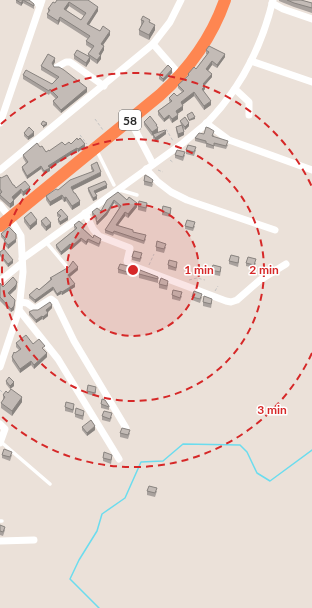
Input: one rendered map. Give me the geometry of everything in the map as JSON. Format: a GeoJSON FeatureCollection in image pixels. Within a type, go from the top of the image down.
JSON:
{"type":"FeatureCollection","features":[{"type":"Feature","properties":{"kind":"highway","name":"58"},"geometry":{"type":"LineString","coordinates":[[0,226],[160,96],[197,54],[217,19],[225,0]]}},
{"type":"Feature","properties":{"kind":"street"},"geometry":{"type":"LineString","coordinates":[[0,122],[41,2],[32,0]]}},
{"type":"Feature","properties":{"kind":"street"},"geometry":{"type":"LineString","coordinates":[[0,170],[104,86],[153,44],[170,22],[181,0]]}},
{"type":"Feature","properties":{"kind":"street"},"geometry":{"type":"LineString","coordinates":[[0,281],[22,261],[117,187],[176,148],[206,123],[235,89],[252,61],[273,2],[283,9],[312,19]]}},
{"type":"Feature","properties":{"kind":"street"},"geometry":{"type":"LineString","coordinates":[[153,44],[180,75]]}},
{"type":"Feature","properties":{"kind":"street"},"geometry":{"type":"LineString","coordinates":[[252,61],[312,82]]}},
{"type":"Feature","properties":{"kind":"street"},"geometry":{"type":"LineString","coordinates":[[57,67],[66,62],[70,62],[104,86]]}},
{"type":"Feature","properties":{"kind":"street"},"geometry":{"type":"LineString","coordinates":[[235,89],[248,100],[250,105],[249,115]]}},
{"type":"Feature","properties":{"kind":"street"},"geometry":{"type":"LineString","coordinates":[[130,120],[153,164]]}},
{"type":"Feature","properties":{"kind":"street"},"geometry":{"type":"LineString","coordinates":[[206,123],[229,140],[312,170]]}},
{"type":"Feature","properties":{"kind":"street"},"geometry":{"type":"LineString","coordinates":[[146,169],[158,182],[171,192],[187,200],[275,230]]}},
{"type":"Feature","properties":{"kind":"street"},"geometry":{"type":"LineString","coordinates":[[0,205],[21,236],[22,261],[19,310],[0,367]]}},
{"type":"Feature","properties":{"kind":"street"},"geometry":{"type":"LineString","coordinates":[[85,213],[93,229],[99,236],[130,248],[127,261],[128,264],[226,301],[234,301],[240,298],[260,280],[286,264]]}},
{"type":"Feature","properties":{"kind":"street"},"geometry":{"type":"LineString","coordinates":[[20,302],[27,303],[34,310],[51,299],[56,302],[74,340],[126,428]]}},
{"type":"Feature","properties":{"kind":"street"},"geometry":{"type":"LineString","coordinates":[[19,310],[58,359],[97,426],[119,459]]}},
{"type":"Feature","properties":{"kind":"street"},"geometry":{"type":"LineString","coordinates":[[0,424],[5,428],[0,442]]}},
{"type":"Feature","properties":{"kind":"street"},"geometry":{"type":"LineString","coordinates":[[0,541],[34,540]]}},
{"type":"Feature","properties":{"kind":"lane"},"geometry":{"type":"LineString","coordinates":[[94,150],[117,187],[137,195]]}},
{"type":"Feature","properties":{"kind":"lane"},"geometry":{"type":"LineString","coordinates":[[46,242],[67,267]]}},
{"type":"Feature","properties":{"kind":"lane"},"geometry":{"type":"LineString","coordinates":[[0,442],[50,484]]}},
{"type":"Feature","properties":{"kind":"path"},"geometry":{"type":"LineString","coordinates":[[95,119],[108,137]]}},
{"type":"Feature","properties":{"kind":"path"},"geometry":{"type":"LineString","coordinates":[[166,129],[176,148]]}},
{"type":"Feature","properties":{"kind":"path"},"geometry":{"type":"LineString","coordinates":[[80,135],[94,150]]}},
{"type":"Feature","properties":{"kind":"path"},"geometry":{"type":"LineString","coordinates":[[147,271],[154,254]]}},
{"type":"Feature","properties":{"kind":"path"},"geometry":{"type":"LineString","coordinates":[[181,284],[194,278],[205,280]]}},
{"type":"Feature","properties":{"kind":"path"},"geometry":{"type":"LineString","coordinates":[[0,390],[6,396]]}},
{"type":"Feature","properties":{"kind":"building"},"geometry":{"type":"Polygon","coordinates":[[[16,0],[23,0],[21,3],[16,0]]]}},
{"type":"Feature","properties":{"kind":"building"},"geometry":{"type":"Polygon","coordinates":[[[23,0],[29,0],[34,4],[34,6],[23,0]]]}},
{"type":"Feature","properties":{"kind":"building"},"geometry":{"type":"Polygon","coordinates":[[[57,0],[88,0],[98,7],[87,24],[100,31],[103,26],[110,31],[101,44],[104,46],[99,54],[101,55],[97,60],[88,54],[94,46],[86,41],[90,36],[60,17],[58,21],[47,14],[50,10],[48,9],[53,2],[55,3],[57,0]],[[69,2],[64,9],[81,20],[86,13],[69,2]]]}},
{"type":"Feature","properties":{"kind":"building"},"geometry":{"type":"Polygon","coordinates":[[[287,0],[301,0],[312,3],[312,8],[294,3],[287,0]]]}},
{"type":"Feature","properties":{"kind":"building"},"geometry":{"type":"Polygon","coordinates":[[[143,16],[155,25],[149,35],[139,30],[144,21],[141,20],[143,16]]]}},
{"type":"Feature","properties":{"kind":"building"},"geometry":{"type":"Polygon","coordinates":[[[209,46],[225,54],[217,65],[212,61],[206,69],[212,74],[203,84],[205,86],[202,89],[211,101],[204,106],[194,92],[181,102],[183,106],[176,111],[178,115],[172,119],[169,115],[164,119],[158,111],[172,101],[169,98],[174,93],[177,96],[184,91],[178,85],[189,75],[188,74],[194,67],[196,69],[209,52],[206,50],[209,46]]]}},
{"type":"Feature","properties":{"kind":"building"},"geometry":{"type":"Polygon","coordinates":[[[77,50],[90,57],[86,63],[74,55],[77,50]]]}},
{"type":"Feature","properties":{"kind":"building"},"geometry":{"type":"Polygon","coordinates":[[[48,54],[55,58],[52,63],[54,67],[59,67],[64,70],[87,88],[61,110],[53,101],[58,97],[50,89],[49,91],[23,75],[26,70],[52,84],[59,77],[41,66],[48,54]]]}},
{"type":"Feature","properties":{"kind":"building"},"geometry":{"type":"Polygon","coordinates":[[[168,65],[172,69],[163,79],[159,75],[168,65]]]}},
{"type":"Feature","properties":{"kind":"building"},"geometry":{"type":"Polygon","coordinates":[[[192,112],[195,117],[189,120],[187,115],[192,112]]]}},
{"type":"Feature","properties":{"kind":"building"},"geometry":{"type":"Polygon","coordinates":[[[150,116],[158,128],[152,132],[144,122],[150,116]]]}},
{"type":"Feature","properties":{"kind":"building"},"geometry":{"type":"Polygon","coordinates":[[[185,117],[189,123],[185,127],[180,121],[185,117]]]}},
{"type":"Feature","properties":{"kind":"building"},"geometry":{"type":"Polygon","coordinates":[[[43,121],[47,123],[43,126],[41,124],[43,121]]]}},
{"type":"Feature","properties":{"kind":"building"},"geometry":{"type":"Polygon","coordinates":[[[182,125],[184,132],[178,134],[176,127],[182,125]]]}},
{"type":"Feature","properties":{"kind":"building"},"geometry":{"type":"Polygon","coordinates":[[[29,127],[34,132],[28,137],[24,133],[29,127]]]}},
{"type":"Feature","properties":{"kind":"building"},"geometry":{"type":"Polygon","coordinates":[[[206,127],[214,131],[212,136],[228,141],[226,146],[214,143],[214,146],[206,143],[206,141],[195,138],[199,133],[204,134],[206,127]]]}},
{"type":"Feature","properties":{"kind":"building"},"geometry":{"type":"Polygon","coordinates":[[[166,131],[155,138],[153,134],[166,131]]]}},
{"type":"Feature","properties":{"kind":"building"},"geometry":{"type":"Polygon","coordinates":[[[77,138],[78,140],[80,138],[85,144],[48,166],[50,168],[44,171],[41,166],[27,176],[22,167],[28,162],[23,155],[37,143],[40,147],[42,146],[46,152],[62,142],[65,145],[69,142],[71,144],[77,138]]]}},
{"type":"Feature","properties":{"kind":"building"},"geometry":{"type":"Polygon","coordinates":[[[188,145],[196,147],[194,152],[186,150],[188,145]]]}},
{"type":"Feature","properties":{"kind":"building"},"geometry":{"type":"Polygon","coordinates":[[[177,150],[185,152],[183,157],[175,155],[177,150]]]}},
{"type":"Feature","properties":{"kind":"building"},"geometry":{"type":"Polygon","coordinates":[[[97,162],[101,172],[71,187],[80,201],[72,206],[66,197],[64,198],[62,195],[50,202],[46,196],[56,189],[58,190],[70,180],[94,171],[91,165],[97,162]]]}},
{"type":"Feature","properties":{"kind":"building"},"geometry":{"type":"Polygon","coordinates":[[[7,175],[16,188],[25,181],[30,187],[23,192],[21,189],[12,197],[14,200],[10,204],[0,195],[2,192],[0,189],[0,177],[1,178],[7,175]]]}},
{"type":"Feature","properties":{"kind":"building"},"geometry":{"type":"Polygon","coordinates":[[[145,175],[153,180],[152,183],[144,181],[145,175]]]}},
{"type":"Feature","properties":{"kind":"building"},"geometry":{"type":"Polygon","coordinates":[[[105,181],[107,185],[94,191],[97,196],[93,198],[88,188],[105,181]]]}},
{"type":"Feature","properties":{"kind":"building"},"geometry":{"type":"Polygon","coordinates":[[[118,192],[127,200],[129,197],[137,203],[128,214],[125,212],[116,225],[133,230],[133,232],[146,235],[144,241],[114,231],[113,233],[105,230],[121,206],[114,200],[107,212],[97,222],[97,218],[92,212],[97,208],[101,211],[107,200],[118,192]]]}},
{"type":"Feature","properties":{"kind":"building"},"geometry":{"type":"Polygon","coordinates":[[[139,201],[147,203],[146,208],[138,206],[139,201]]]}},
{"type":"Feature","properties":{"kind":"building"},"geometry":{"type":"Polygon","coordinates":[[[163,206],[171,208],[170,214],[162,211],[163,206]]]}},
{"type":"Feature","properties":{"kind":"building"},"geometry":{"type":"Polygon","coordinates":[[[61,209],[68,217],[60,222],[58,219],[61,216],[57,213],[61,209]]]}},
{"type":"Feature","properties":{"kind":"building"},"geometry":{"type":"Polygon","coordinates":[[[31,212],[37,220],[30,226],[24,218],[31,212]]]}},
{"type":"Feature","properties":{"kind":"building"},"geometry":{"type":"Polygon","coordinates":[[[46,217],[51,223],[46,227],[41,221],[46,217]]]}},
{"type":"Feature","properties":{"kind":"building"},"geometry":{"type":"Polygon","coordinates":[[[187,220],[195,222],[193,228],[185,226],[187,220]]]}},
{"type":"Feature","properties":{"kind":"building"},"geometry":{"type":"Polygon","coordinates":[[[79,221],[85,226],[83,229],[93,238],[94,235],[101,239],[99,244],[88,239],[86,242],[81,238],[72,246],[70,244],[61,252],[56,245],[77,228],[74,225],[79,221]]]}},
{"type":"Feature","properties":{"kind":"building"},"geometry":{"type":"Polygon","coordinates":[[[9,227],[16,234],[16,239],[8,245],[4,240],[6,239],[1,234],[9,227]]]}},
{"type":"Feature","properties":{"kind":"building"},"geometry":{"type":"Polygon","coordinates":[[[157,241],[166,244],[164,249],[156,247],[157,241]]]}},
{"type":"Feature","properties":{"kind":"building"},"geometry":{"type":"Polygon","coordinates":[[[4,249],[13,260],[8,264],[0,254],[0,252],[4,249]]]}},
{"type":"Feature","properties":{"kind":"building"},"geometry":{"type":"Polygon","coordinates":[[[134,251],[142,253],[140,259],[132,257],[134,251]]]}},
{"type":"Feature","properties":{"kind":"building"},"geometry":{"type":"Polygon","coordinates":[[[231,255],[239,257],[238,263],[229,261],[231,255]]]}},
{"type":"Feature","properties":{"kind":"building"},"geometry":{"type":"Polygon","coordinates":[[[248,257],[256,259],[254,265],[246,263],[248,257]]]}},
{"type":"Feature","properties":{"kind":"building"},"geometry":{"type":"Polygon","coordinates":[[[169,260],[177,262],[176,268],[168,265],[169,260]]]}},
{"type":"Feature","properties":{"kind":"building"},"geometry":{"type":"Polygon","coordinates":[[[73,261],[78,267],[68,275],[75,284],[57,294],[53,287],[35,300],[29,295],[37,288],[39,290],[52,279],[50,278],[69,267],[73,261]]]}},
{"type":"Feature","properties":{"kind":"building"},"geometry":{"type":"Polygon","coordinates":[[[120,264],[128,266],[127,272],[118,269],[120,264]]]}},
{"type":"Feature","properties":{"kind":"building"},"geometry":{"type":"Polygon","coordinates":[[[213,265],[221,267],[220,272],[211,270],[213,265]]]}},
{"type":"Feature","properties":{"kind":"building"},"geometry":{"type":"Polygon","coordinates":[[[140,270],[158,277],[158,279],[139,274],[140,270]]]}},
{"type":"Feature","properties":{"kind":"building"},"geometry":{"type":"Polygon","coordinates":[[[13,277],[17,282],[8,293],[15,300],[14,306],[11,309],[0,297],[0,283],[3,287],[13,277]]]}},
{"type":"Feature","properties":{"kind":"building"},"geometry":{"type":"Polygon","coordinates":[[[161,278],[168,281],[167,286],[159,284],[161,278]]]}},
{"type":"Feature","properties":{"kind":"building"},"geometry":{"type":"Polygon","coordinates":[[[173,290],[182,292],[180,298],[172,295],[173,290]]]}},
{"type":"Feature","properties":{"kind":"building"},"geometry":{"type":"Polygon","coordinates":[[[194,291],[202,294],[200,299],[192,297],[194,291]]]}},
{"type":"Feature","properties":{"kind":"building"},"geometry":{"type":"Polygon","coordinates":[[[204,296],[212,299],[211,304],[203,302],[204,296]]]}},
{"type":"Feature","properties":{"kind":"building"},"geometry":{"type":"Polygon","coordinates":[[[50,302],[52,305],[46,310],[48,313],[43,317],[42,316],[36,320],[29,312],[38,310],[50,302]]]}},
{"type":"Feature","properties":{"kind":"building"},"geometry":{"type":"Polygon","coordinates":[[[26,335],[33,344],[39,339],[45,346],[42,348],[47,353],[34,365],[31,361],[20,369],[12,357],[14,352],[15,353],[21,349],[16,343],[26,335]]]}},
{"type":"Feature","properties":{"kind":"building"},"geometry":{"type":"Polygon","coordinates":[[[9,377],[14,382],[10,386],[6,381],[9,377]]]}},
{"type":"Feature","properties":{"kind":"building"},"geometry":{"type":"Polygon","coordinates":[[[88,385],[96,387],[95,393],[87,391],[88,385]]]}},
{"type":"Feature","properties":{"kind":"building"},"geometry":{"type":"Polygon","coordinates":[[[11,389],[22,397],[12,411],[1,403],[5,397],[3,395],[6,391],[8,393],[11,389]]]}},
{"type":"Feature","properties":{"kind":"building"},"geometry":{"type":"Polygon","coordinates":[[[102,399],[105,400],[109,407],[101,404],[102,399]]]}},
{"type":"Feature","properties":{"kind":"building"},"geometry":{"type":"Polygon","coordinates":[[[66,402],[74,404],[73,410],[65,407],[66,402]]]}},
{"type":"Feature","properties":{"kind":"building"},"geometry":{"type":"Polygon","coordinates":[[[76,408],[84,411],[83,416],[75,414],[76,408]]]}},
{"type":"Feature","properties":{"kind":"building"},"geometry":{"type":"Polygon","coordinates":[[[104,411],[112,413],[110,419],[102,416],[104,411]]]}},
{"type":"Feature","properties":{"kind":"building"},"geometry":{"type":"Polygon","coordinates":[[[91,420],[95,426],[87,433],[82,427],[91,420]]]}},
{"type":"Feature","properties":{"kind":"building"},"geometry":{"type":"Polygon","coordinates":[[[122,428],[130,430],[128,435],[120,433],[122,428]]]}},
{"type":"Feature","properties":{"kind":"building"},"geometry":{"type":"Polygon","coordinates":[[[4,449],[12,452],[10,457],[2,455],[4,449]]]}},
{"type":"Feature","properties":{"kind":"building"},"geometry":{"type":"Polygon","coordinates":[[[104,452],[112,455],[111,460],[103,458],[104,452]]]}},
{"type":"Feature","properties":{"kind":"building"},"geometry":{"type":"Polygon","coordinates":[[[149,486],[157,488],[155,493],[147,491],[149,486]]]}},
{"type":"Feature","properties":{"kind":"building"},"geometry":{"type":"Polygon","coordinates":[[[0,525],[5,527],[3,532],[0,531],[0,525]]]}},
{"type":"Feature","properties":{"kind":"waterway"},"geometry":{"type":"LineString","coordinates":[[99,608],[70,579],[79,560],[97,531],[102,514],[125,498],[141,462],[163,461],[183,444],[240,445],[247,452],[257,473],[270,481],[312,450]]}}]}
